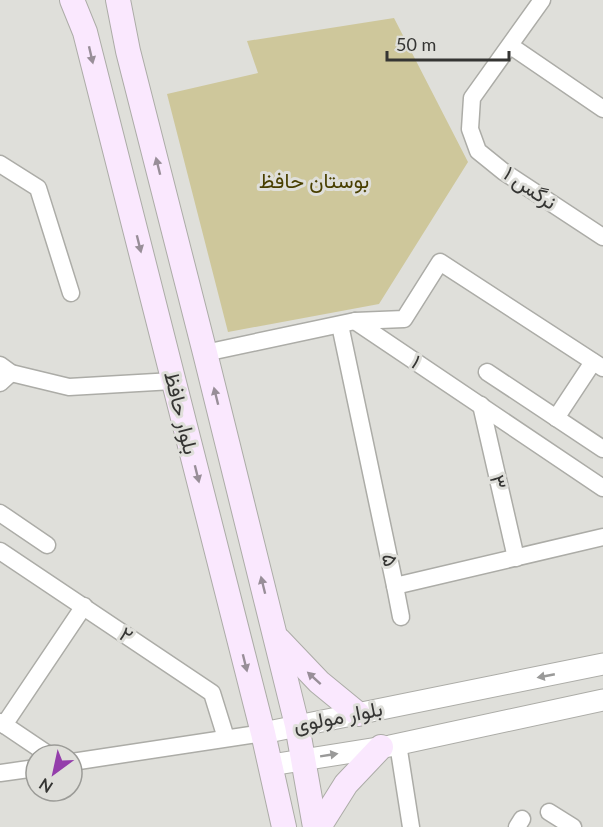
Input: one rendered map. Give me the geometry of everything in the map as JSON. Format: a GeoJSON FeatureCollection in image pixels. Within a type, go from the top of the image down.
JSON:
{"type":"FeatureCollection","features":[{"type":"Feature","properties":{"kind":"main road","name":"بلوار حافظ"},"geometry":{"type":"LineString","coordinates":[[72,0],[85,33],[263,733],[284,827]]}},
{"type":"Feature","properties":{"kind":"main road","name":"بلوار حافظ"},"geometry":{"type":"LineString","coordinates":[[118,0],[128,51],[206,353],[297,725],[317,827]]}},
{"type":"Feature","properties":{"kind":"main road"},"geometry":{"type":"LineString","coordinates":[[275,636],[300,665],[358,714]]}},
{"type":"Feature","properties":{"kind":"main road"},"geometry":{"type":"LineString","coordinates":[[317,827],[346,784],[390,745]]}},
{"type":"Feature","properties":{"kind":"street"},"geometry":{"type":"LineString","coordinates":[[542,0],[511,46],[603,109]]}},
{"type":"Feature","properties":{"kind":"street","name":"نرگس ۱"},"geometry":{"type":"LineString","coordinates":[[511,46],[472,98],[470,129],[478,151],[504,172],[603,237]]}},
{"type":"Feature","properties":{"kind":"street"},"geometry":{"type":"LineString","coordinates":[[0,164],[38,188],[71,293]]}},
{"type":"Feature","properties":{"kind":"street"},"geometry":{"type":"LineString","coordinates":[[206,353],[348,323],[404,319],[440,262],[598,365],[556,418]]}},
{"type":"Feature","properties":{"kind":"street","name":"۱"},"geometry":{"type":"LineString","coordinates":[[348,323],[481,405],[603,488]]}},
{"type":"Feature","properties":{"kind":"street","name":"۵"},"geometry":{"type":"LineString","coordinates":[[348,323],[395,586],[603,537]]}},
{"type":"Feature","properties":{"kind":"street"},"geometry":{"type":"LineString","coordinates":[[487,372],[603,449]]}},
{"type":"Feature","properties":{"kind":"street"},"geometry":{"type":"LineString","coordinates":[[4,374],[69,387],[173,381]]}},
{"type":"Feature","properties":{"kind":"street","name":"۳"},"geometry":{"type":"LineString","coordinates":[[481,405],[516,558]]}},
{"type":"Feature","properties":{"kind":"street"},"geometry":{"type":"LineString","coordinates":[[0,513],[47,545]]}},
{"type":"Feature","properties":{"kind":"street","name":"۲"},"geometry":{"type":"LineString","coordinates":[[0,551],[212,693],[226,738]]}},
{"type":"Feature","properties":{"kind":"street"},"geometry":{"type":"LineString","coordinates":[[395,586],[401,617]]}},
{"type":"Feature","properties":{"kind":"street"},"geometry":{"type":"LineString","coordinates":[[31,743],[2,723],[84,606]]}},
{"type":"Feature","properties":{"kind":"street","name":"بلوار مولوی"},"geometry":{"type":"LineString","coordinates":[[84,760],[263,733],[603,664]]}},
{"type":"Feature","properties":{"kind":"street","name":"بلوار مولوی"},"geometry":{"type":"LineString","coordinates":[[271,765],[390,745],[603,700]]}},
{"type":"Feature","properties":{"kind":"street"},"geometry":{"type":"LineString","coordinates":[[390,745],[411,827]]}},
{"type":"Feature","properties":{"kind":"street"},"geometry":{"type":"LineString","coordinates":[[0,773],[24,770]]}},
{"type":"Feature","properties":{"kind":"street"},"geometry":{"type":"LineString","coordinates":[[549,812],[573,827]]}},
{"type":"Feature","properties":{"kind":"green space","name":"بوستان حافظ"},"geometry":{"type":"Polygon","coordinates":[[[394,18],[468,162],[379,304],[228,332],[167,94],[258,73],[247,41],[394,18]]]}}]}
